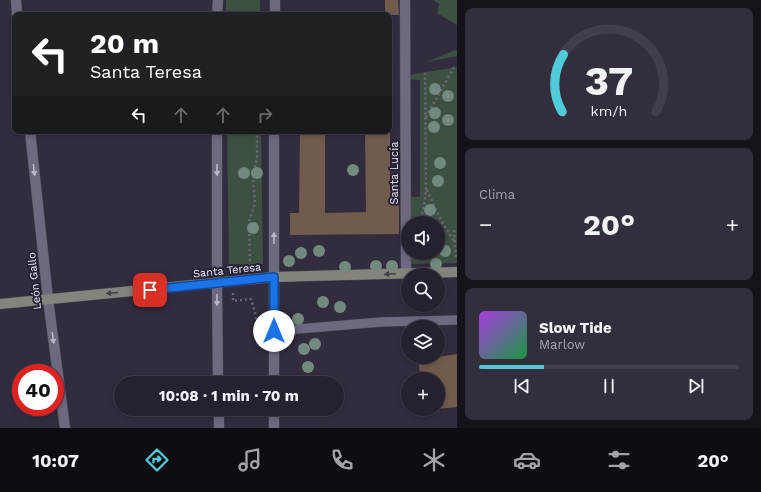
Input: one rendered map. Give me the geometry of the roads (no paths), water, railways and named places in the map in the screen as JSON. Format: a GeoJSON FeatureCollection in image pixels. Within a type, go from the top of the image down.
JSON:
{"type":"FeatureCollection","features":[{"type":"Feature","properties":{"kind":"main road","name":"Santa Teresa"},"geometry":{"type":"LineString","coordinates":[[445,272],[456,272]]}},
{"type":"Feature","properties":{"kind":"main road","name":"Santa Teresa"},"geometry":{"type":"LineString","coordinates":[[0,304],[274,277],[401,273]]}},
{"type":"Feature","properties":{"kind":"street"},"geometry":{"type":"LineString","coordinates":[[16,0],[17,12]]}},
{"type":"Feature","properties":{"kind":"street"},"geometry":{"type":"LineString","coordinates":[[218,0],[218,12]]}},
{"type":"Feature","properties":{"kind":"street"},"geometry":{"type":"LineString","coordinates":[[274,0],[274,12]]}},
{"type":"Feature","properties":{"kind":"street","name":"Santa Lucía"},"geometry":{"type":"LineString","coordinates":[[406,0],[406,268]]}},
{"type":"Feature","properties":{"kind":"street","name":"León Gallo"},"geometry":{"type":"LineString","coordinates":[[30,134],[48,299],[65,428]]}},
{"type":"Feature","properties":{"kind":"street"},"geometry":{"type":"LineString","coordinates":[[217,134],[218,376]]}},
{"type":"Feature","properties":{"kind":"street"},"geometry":{"type":"LineString","coordinates":[[274,134],[274,376]]}},
{"type":"Feature","properties":{"kind":"street"},"geometry":{"type":"LineString","coordinates":[[218,416],[219,428]]}},
{"type":"Feature","properties":{"kind":"street"},"geometry":{"type":"LineString","coordinates":[[274,416],[274,428]]}},
{"type":"Feature","properties":{"kind":"lane"},"geometry":{"type":"LineString","coordinates":[[274,331],[381,322],[457,320]]}}]}
